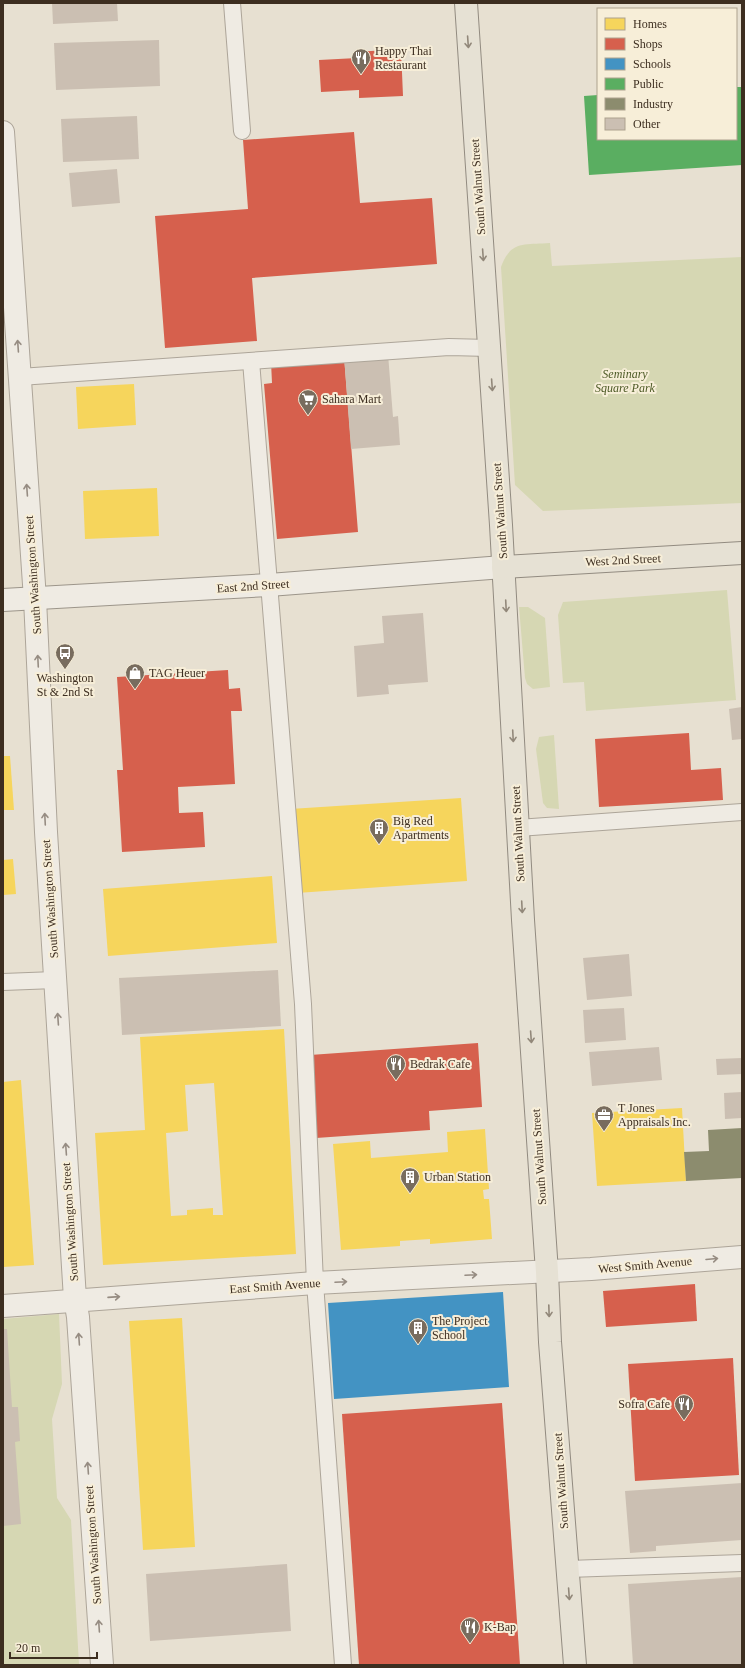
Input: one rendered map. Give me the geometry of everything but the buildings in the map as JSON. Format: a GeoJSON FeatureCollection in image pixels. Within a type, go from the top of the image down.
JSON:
{"type":"FeatureCollection","features":[{"type":"Feature","properties":{"kind":"main road","name":"South Walnut Street"},"geometry":{"type":"LineString","coordinates":[[466,3],[504,567],[518,828],[547,1272],[550,1342],[575,1665]]}},
{"type":"Feature","properties":{"kind":"main road","name":"West 2nd Street"},"geometry":{"type":"LineString","coordinates":[[504,567],[742,553]]}},
{"type":"Feature","properties":{"kind":"street","name":"South Washington Street"},"geometry":{"type":"LineString","coordinates":[[3,132],[35,599],[55,980],[75,1299],[102,1665]]}},
{"type":"Feature","properties":{"kind":"street","name":"East 2nd Street"},"geometry":{"type":"LineString","coordinates":[[3,600],[269,585],[504,567]]}},
{"type":"Feature","properties":{"kind":"street","name":"West Smith Avenue"},"geometry":{"type":"LineString","coordinates":[[547,1272],[742,1257]]}},
{"type":"Feature","properties":{"kind":"street","name":"East Smith Avenue"},"geometry":{"type":"LineString","coordinates":[[3,1306],[75,1299],[315,1283],[547,1272]]}},
{"type":"Feature","properties":{"kind":"lane"},"geometry":{"type":"LineString","coordinates":[[232,3],[242,131]]}},
{"type":"Feature","properties":{"kind":"lane"},"geometry":{"type":"LineString","coordinates":[[20,378],[449,348],[489,348]]}},
{"type":"Feature","properties":{"kind":"lane"},"geometry":{"type":"LineString","coordinates":[[251,361],[303,1004],[315,1283],[343,1665]]}},
{"type":"Feature","properties":{"kind":"lane"},"geometry":{"type":"LineString","coordinates":[[518,828],[742,812]]}},
{"type":"Feature","properties":{"kind":"lane"},"geometry":{"type":"LineString","coordinates":[[3,982],[55,980]]}},
{"type":"Feature","properties":{"kind":"lane"},"geometry":{"type":"LineString","coordinates":[[568,1570],[742,1563]]}},
{"type":"Feature","properties":{"kind":"green space","name":"Seminary Square Park"},"geometry":{"type":"Polygon","coordinates":[[[550,243],[552,266],[742,257],[742,503],[543,511],[515,485],[501,267],[509,252],[514,248],[526,244],[550,243]]]}},
{"type":"Feature","properties":{"kind":"green space"},"geometry":{"type":"Polygon","coordinates":[[[727,590],[736,700],[586,711],[584,682],[563,683],[558,615],[563,602],[727,590]]]}},
{"type":"Feature","properties":{"kind":"green space"},"geometry":{"type":"Polygon","coordinates":[[[519,607],[528,607],[545,618],[550,687],[533,689],[527,684],[525,678],[519,607]]]}},
{"type":"Feature","properties":{"kind":"green space"},"geometry":{"type":"Polygon","coordinates":[[[554,735],[559,809],[547,808],[543,803],[536,749],[539,737],[554,735]]]}},
{"type":"Feature","properties":{"kind":"green space"},"geometry":{"type":"Polygon","coordinates":[[[59,1314],[62,1384],[52,1419],[57,1498],[71,1520],[79,1665],[3,1665],[3,1319],[59,1314]]]}},
{"type":"Feature","properties":{"kind":"place","name":"Happy Thai Restaurant"},"geometry":{"type":"Point","coordinates":[361,75]}},
{"type":"Feature","properties":{"kind":"place","name":"Sahara Mart"},"geometry":{"type":"Point","coordinates":[308,416]}},
{"type":"Feature","properties":{"kind":"place","name":"Washington St & 2nd St"},"geometry":{"type":"Point","coordinates":[65,670]}},
{"type":"Feature","properties":{"kind":"place","name":"TAG Heuer"},"geometry":{"type":"Point","coordinates":[135,690]}},
{"type":"Feature","properties":{"kind":"place","name":"Big Red Apartments"},"geometry":{"type":"Point","coordinates":[379,845]}},
{"type":"Feature","properties":{"kind":"place","name":"Bedrak Cafe"},"geometry":{"type":"Point","coordinates":[396,1081]}},
{"type":"Feature","properties":{"kind":"place","name":"T Jones Appraisals Inc."},"geometry":{"type":"Point","coordinates":[604,1132]}},
{"type":"Feature","properties":{"kind":"place","name":"Urban Station"},"geometry":{"type":"Point","coordinates":[410,1194]}},
{"type":"Feature","properties":{"kind":"place","name":"The Project School"},"geometry":{"type":"Point","coordinates":[418,1345]}},
{"type":"Feature","properties":{"kind":"place","name":"Sofra Cafe"},"geometry":{"type":"Point","coordinates":[684,1421]}},
{"type":"Feature","properties":{"kind":"place","name":"K-Bap"},"geometry":{"type":"Point","coordinates":[470,1644]}}]}
